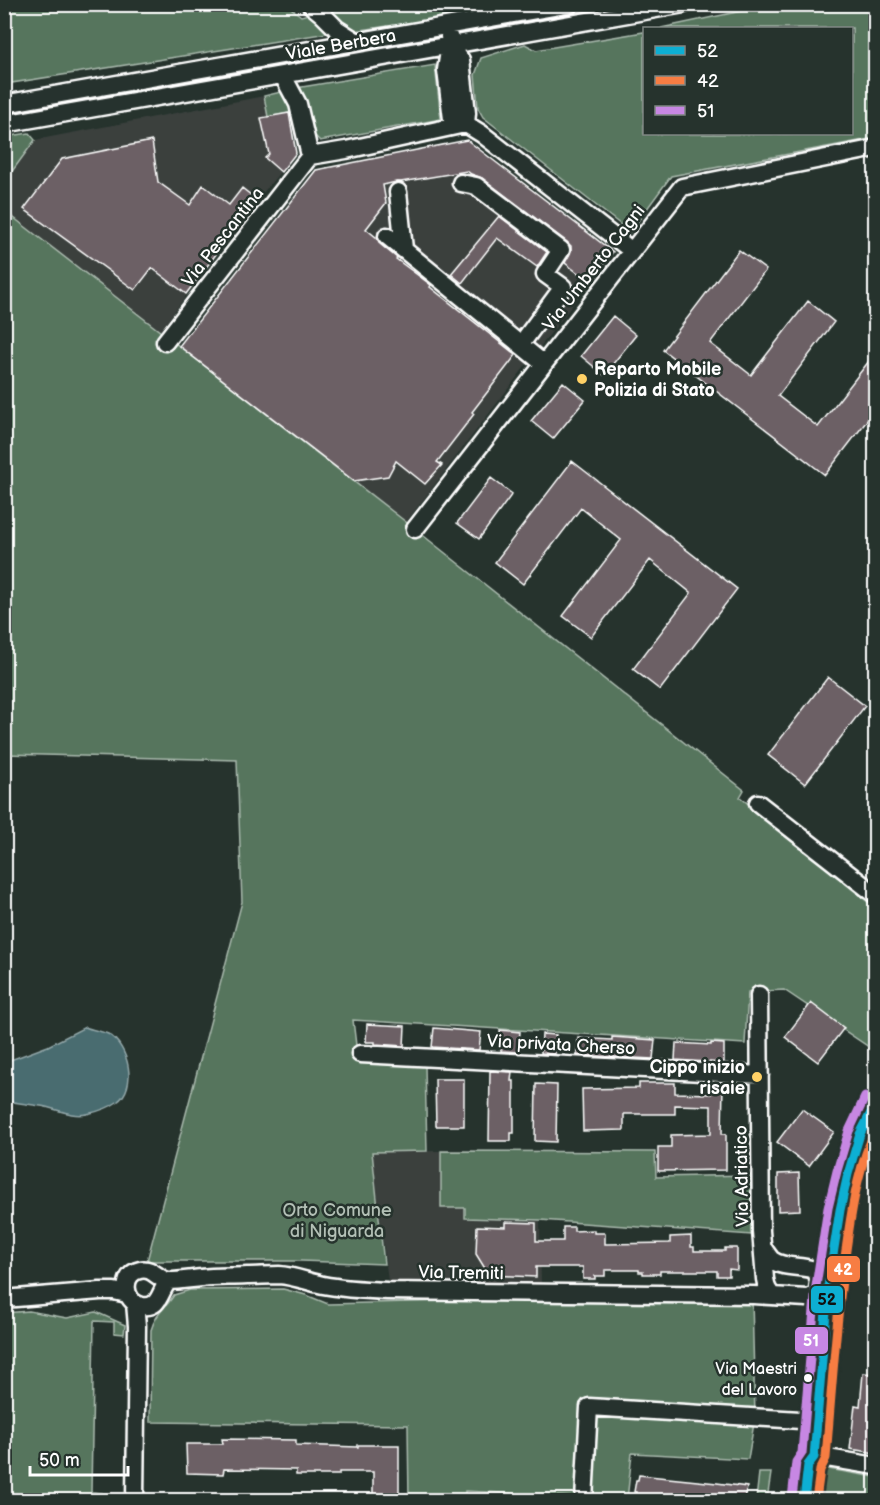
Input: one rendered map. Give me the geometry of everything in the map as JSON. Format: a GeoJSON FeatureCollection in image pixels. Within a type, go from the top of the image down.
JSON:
{"type":"FeatureCollection","features":[{"type":"Feature","properties":{"kind":"street"},"geometry":{"type":"LineString","coordinates":[[310,4],[337,29],[356,41]]}},
{"type":"Feature","properties":{"kind":"street","name":"Viale Berbera"},"geometry":{"type":"LineString","coordinates":[[4,104],[570,4]]}},
{"type":"Feature","properties":{"kind":"street","name":"Viale Berbera"},"geometry":{"type":"LineString","coordinates":[[4,124],[684,4]]}},
{"type":"Feature","properties":{"kind":"street"},"geometry":{"type":"LineString","coordinates":[[492,17],[496,37]]}},
{"type":"Feature","properties":{"kind":"street"},"geometry":{"type":"LineString","coordinates":[[448,25],[450,45],[446,70],[452,119],[482,134],[632,250]]}},
{"type":"Feature","properties":{"kind":"street"},"geometry":{"type":"LineString","coordinates":[[283,76],[298,104],[310,156],[466,124]]}},
{"type":"Feature","properties":{"kind":"street","name":"Via Umberto Cagni"},"geometry":{"type":"LineString","coordinates":[[415,529],[682,187],[876,148]]}},
{"type":"Feature","properties":{"kind":"street","name":"Via Pescantina"},"geometry":{"type":"LineString","coordinates":[[165,342],[310,156]]}},
{"type":"Feature","properties":{"kind":"street"},"geometry":{"type":"LineString","coordinates":[[461,183],[476,186],[561,250],[545,274],[563,287],[521,344]]}},
{"type":"Feature","properties":{"kind":"street"},"geometry":{"type":"LineString","coordinates":[[398,192],[404,249]]}},
{"type":"Feature","properties":{"kind":"street"},"geometry":{"type":"LineString","coordinates":[[387,236],[544,363]]}},
{"type":"Feature","properties":{"kind":"street"},"geometry":{"type":"LineString","coordinates":[[758,803],[876,895]]}},
{"type":"Feature","properties":{"kind":"street","name":"Via Adriatico"},"geometry":{"type":"LineString","coordinates":[[759,995],[761,1231],[765,1279],[772,1296]]}},
{"type":"Feature","properties":{"kind":"street","name":"Via privata Cherso"},"geometry":{"type":"LineString","coordinates":[[360,1054],[760,1075]]}},
{"type":"Feature","properties":{"kind":"street"},"geometry":{"type":"LineString","coordinates":[[804,1500],[808,1465],[814,1456],[828,1287],[840,1210],[860,1134],[876,1102]]}},
{"type":"Feature","properties":{"kind":"street","name":"Via Adriatico"},"geometry":{"type":"LineString","coordinates":[[763,1248],[771,1259],[778,1263]]}},
{"type":"Feature","properties":{"kind":"street"},"geometry":{"type":"LineString","coordinates":[[816,1270],[825,1267],[833,1258]]}},
{"type":"Feature","properties":{"kind":"street"},"geometry":{"type":"LineString","coordinates":[[753,1295],[765,1279],[770,1265],[778,1263],[816,1270],[824,1275],[828,1287]]}},
{"type":"Feature","properties":{"kind":"street","name":"Via Tremiti"},"geometry":{"type":"LineString","coordinates":[[130,1296],[131,1275],[142,1270],[152,1271],[164,1282],[204,1277],[279,1275],[350,1290],[387,1292],[772,1296]]}},
{"type":"Feature","properties":{"kind":"street"},"geometry":{"type":"LineString","coordinates":[[772,1296],[807,1298],[817,1295],[819,1282],[816,1270]]}},
{"type":"Feature","properties":{"kind":"street"},"geometry":{"type":"LineString","coordinates":[[4,1299],[100,1291],[157,1302],[164,1282]]}},
{"type":"Feature","properties":{"kind":"street"},"geometry":{"type":"LineString","coordinates":[[130,1296],[137,1326],[135,1500]]}},
{"type":"Feature","properties":{"kind":"street"},"geometry":{"type":"LineString","coordinates":[[807,1298],[818,1304],[826,1315]]}},
{"type":"Feature","properties":{"kind":"street"},"geometry":{"type":"LineString","coordinates":[[584,1499],[589,1407],[817,1421]]}},
{"type":"Feature","properties":{"kind":"street"},"geometry":{"type":"LineString","coordinates":[[814,1456],[876,1466]]}},
{"type":"Feature","properties":{"kind":"shaded area"},"geometry":{"type":"Polygon","coordinates":[[[264,96],[268,117],[290,113],[296,153],[257,200],[160,331],[5,211],[5,181],[35,140],[264,96]]]}},
{"type":"Feature","properties":{"kind":"shaded area"},"geometry":{"type":"Polygon","coordinates":[[[467,140],[613,252],[406,522],[179,346],[316,170],[467,140]]]}},
{"type":"Feature","properties":{"kind":"shaded area"},"geometry":{"type":"Polygon","coordinates":[[[441,1151],[441,1208],[465,1208],[466,1218],[540,1220],[541,1290],[389,1289],[372,1152],[441,1151]]]}},
{"type":"Feature","properties":{"kind":"shaded area"},"geometry":{"type":"Polygon","coordinates":[[[464,1491],[594,1498],[593,1500],[465,1500],[464,1491]]]}},
{"type":"Feature","properties":{"kind":"green space"},"geometry":{"type":"Polygon","coordinates":[[[318,4],[336,5],[341,8],[360,4],[506,4],[507,11],[354,31],[318,4]]]}},
{"type":"Feature","properties":{"kind":"green space"},"geometry":{"type":"Polygon","coordinates":[[[5,5],[287,5],[301,16],[312,13],[334,32],[5,84],[5,5]]]}},
{"type":"Feature","properties":{"kind":"green space"},"geometry":{"type":"Polygon","coordinates":[[[770,5],[875,5],[875,138],[671,176],[630,232],[483,117],[478,108],[475,75],[481,58],[525,44],[536,50],[643,32],[643,135],[853,135],[853,27],[666,27],[770,5]]]}},
{"type":"Feature","properties":{"kind":"green space"},"geometry":{"type":"Polygon","coordinates":[[[435,65],[441,119],[320,141],[313,134],[308,109],[268,117],[264,96],[302,87],[435,65]]]}},
{"type":"Feature","properties":{"kind":"green space"},"geometry":{"type":"Polygon","coordinates":[[[29,133],[35,140],[5,181],[5,137],[29,133]]]}},
{"type":"Feature","properties":{"kind":"green space","name":"Orto Comune di Niguarda"},"geometry":{"type":"Polygon","coordinates":[[[5,211],[415,529],[744,790],[740,797],[875,908],[875,1051],[784,990],[748,992],[745,1044],[353,1020],[358,1062],[425,1066],[427,1151],[372,1152],[384,1264],[301,1261],[147,1261],[242,902],[237,760],[5,754],[5,211]]]}},
{"type":"Feature","properties":{"kind":"green space"},"geometry":{"type":"Polygon","coordinates":[[[441,1151],[655,1152],[656,1177],[750,1175],[752,1235],[540,1220],[465,1218],[465,1208],[441,1208],[441,1151]]]}},
{"type":"Feature","properties":{"kind":"green space"},"geometry":{"type":"Polygon","coordinates":[[[283,1289],[328,1304],[542,1299],[752,1300],[755,1417],[748,1459],[632,1453],[627,1500],[593,1500],[593,1498],[465,1491],[465,1500],[409,1500],[408,1425],[150,1422],[151,1330],[158,1315],[174,1295],[190,1290],[283,1289]]]}},
{"type":"Feature","properties":{"kind":"green space"},"geometry":{"type":"Polygon","coordinates":[[[29,1311],[67,1318],[96,1312],[125,1325],[124,1334],[114,1333],[114,1322],[94,1321],[91,1492],[102,1493],[102,1500],[5,1500],[5,1313],[29,1311]]]}},
{"type":"Feature","properties":{"kind":"green space"},"geometry":{"type":"Polygon","coordinates":[[[823,1468],[875,1477],[875,1500],[814,1500],[817,1474],[823,1468]]]}},
{"type":"Feature","properties":{"kind":"green space"},"geometry":{"type":"Polygon","coordinates":[[[759,1473],[771,1473],[767,1500],[756,1500],[759,1473]]]}},
{"type":"Feature","properties":{"kind":"water"},"geometry":{"type":"Polygon","coordinates":[[[85,1027],[108,1034],[115,1040],[126,1057],[129,1077],[127,1087],[124,1095],[117,1102],[98,1111],[76,1115],[5,1100],[5,1062],[48,1046],[85,1027]]]}},
{"type":"Feature","properties":{"kind":"building"},"geometry":{"type":"Polygon","coordinates":[[[289,113],[296,153],[281,172],[265,158],[269,154],[261,118],[289,113]]]}},
{"type":"Feature","properties":{"kind":"building"},"geometry":{"type":"Polygon","coordinates":[[[467,140],[613,252],[590,282],[565,263],[571,251],[571,246],[567,242],[482,178],[467,171],[383,185],[386,203],[366,229],[396,259],[516,355],[472,412],[474,414],[437,462],[442,465],[425,484],[396,461],[388,476],[354,481],[179,346],[316,170],[467,140]]]}},
{"type":"Feature","properties":{"kind":"building"},"geometry":{"type":"Polygon","coordinates":[[[152,141],[158,182],[190,205],[203,185],[229,205],[242,188],[257,200],[186,294],[152,268],[135,290],[24,209],[62,159],[152,141]]]}},
{"type":"Feature","properties":{"kind":"building"},"geometry":{"type":"Polygon","coordinates":[[[499,216],[547,252],[537,267],[497,238],[462,283],[451,274],[499,216]]]}},
{"type":"Feature","properties":{"kind":"building"},"geometry":{"type":"Polygon","coordinates":[[[739,250],[766,270],[710,343],[751,375],[808,301],[834,322],[778,396],[818,427],[876,352],[876,409],[825,475],[663,350],[739,250]]]}},
{"type":"Feature","properties":{"kind":"building"},"geometry":{"type":"Polygon","coordinates":[[[613,316],[636,335],[604,375],[581,356],[613,316]]]}},
{"type":"Feature","properties":{"kind":"building"},"geometry":{"type":"Polygon","coordinates":[[[563,382],[585,400],[553,439],[531,421],[563,382]]]}},
{"type":"Feature","properties":{"kind":"building"},"geometry":{"type":"Polygon","coordinates":[[[572,461],[737,589],[660,690],[633,669],[691,593],[650,560],[591,637],[563,616],[621,540],[581,508],[523,584],[495,562],[572,461]]]}},
{"type":"Feature","properties":{"kind":"building"},"geometry":{"type":"Polygon","coordinates":[[[491,478],[512,494],[479,539],[457,523],[491,478]]]}},
{"type":"Feature","properties":{"kind":"building"},"geometry":{"type":"Polygon","coordinates":[[[828,677],[865,706],[805,784],[768,755],[828,677]]]}},
{"type":"Feature","properties":{"kind":"building"},"geometry":{"type":"Polygon","coordinates":[[[811,1003],[844,1028],[818,1062],[785,1037],[811,1003]]]}},
{"type":"Feature","properties":{"kind":"building"},"geometry":{"type":"Polygon","coordinates":[[[367,1024],[405,1026],[404,1046],[366,1042],[367,1024]]]}},
{"type":"Feature","properties":{"kind":"building"},"geometry":{"type":"Polygon","coordinates":[[[434,1028],[481,1032],[479,1050],[432,1047],[434,1028]]]}},
{"type":"Feature","properties":{"kind":"building"},"geometry":{"type":"Polygon","coordinates":[[[500,1030],[520,1032],[518,1052],[501,1051],[500,1030]]]}},
{"type":"Feature","properties":{"kind":"building"},"geometry":{"type":"Polygon","coordinates":[[[542,1034],[556,1035],[555,1054],[541,1053],[542,1034]]]}},
{"type":"Feature","properties":{"kind":"building"},"geometry":{"type":"Polygon","coordinates":[[[612,1037],[655,1040],[653,1059],[577,1055],[578,1038],[612,1040],[612,1037]]]}},
{"type":"Feature","properties":{"kind":"building"},"geometry":{"type":"Polygon","coordinates":[[[676,1043],[724,1044],[724,1063],[675,1060],[676,1043]]]}},
{"type":"Feature","properties":{"kind":"building"},"geometry":{"type":"Polygon","coordinates":[[[490,1071],[512,1072],[514,1133],[511,1133],[511,1141],[489,1141],[490,1071]]]}},
{"type":"Feature","properties":{"kind":"building"},"geometry":{"type":"Polygon","coordinates":[[[435,1079],[464,1079],[464,1126],[436,1126],[435,1079]]]}},
{"type":"Feature","properties":{"kind":"building"},"geometry":{"type":"Polygon","coordinates":[[[639,1083],[675,1083],[675,1093],[711,1094],[711,1083],[723,1084],[722,1134],[726,1134],[726,1170],[658,1171],[658,1147],[671,1147],[671,1135],[711,1134],[711,1106],[675,1105],[675,1114],[624,1114],[624,1130],[583,1131],[582,1089],[639,1088],[639,1083]]]}},
{"type":"Feature","properties":{"kind":"building"},"geometry":{"type":"Polygon","coordinates":[[[536,1084],[557,1085],[556,1142],[535,1141],[536,1084]]]}},
{"type":"Feature","properties":{"kind":"building"},"geometry":{"type":"Polygon","coordinates":[[[802,1109],[834,1132],[809,1166],[777,1142],[802,1109]]]}},
{"type":"Feature","properties":{"kind":"building"},"geometry":{"type":"Polygon","coordinates":[[[799,1173],[800,1210],[778,1211],[778,1174],[799,1173]]]}},
{"type":"Feature","properties":{"kind":"building"},"geometry":{"type":"Polygon","coordinates":[[[505,1222],[536,1223],[536,1241],[563,1241],[563,1227],[574,1227],[574,1231],[594,1230],[594,1233],[605,1233],[605,1244],[670,1243],[670,1237],[691,1236],[691,1247],[694,1247],[694,1251],[725,1251],[725,1248],[737,1248],[737,1270],[729,1269],[729,1276],[717,1276],[717,1271],[660,1271],[660,1274],[643,1274],[639,1270],[605,1270],[605,1276],[583,1279],[583,1267],[536,1267],[536,1277],[489,1275],[476,1254],[477,1226],[505,1227],[505,1222]]]}},
{"type":"Feature","properties":{"kind":"building"},"geometry":{"type":"Polygon","coordinates":[[[863,1373],[876,1374],[876,1453],[850,1449],[855,1405],[860,1406],[863,1373]]]}},
{"type":"Feature","properties":{"kind":"building"},"geometry":{"type":"Polygon","coordinates":[[[222,1439],[296,1440],[296,1445],[358,1447],[358,1445],[399,1445],[399,1500],[373,1500],[373,1472],[296,1475],[296,1470],[224,1469],[223,1474],[187,1473],[186,1444],[223,1444],[222,1439]]]}},
{"type":"Feature","properties":{"kind":"building"},"geometry":{"type":"Polygon","coordinates":[[[639,1475],[747,1487],[745,1500],[635,1500],[636,1492],[634,1492],[639,1475]]]}},
{"type":"Feature","properties":{"kind":"transit line","name":"51"},"geometry":{"type":"LineString","coordinates":[[792,1499],[796,1462],[802,1453],[816,1286],[828,1208],[849,1131],[865,1097]]}},
{"type":"Feature","properties":{"kind":"transit line","name":"52"},"geometry":{"type":"LineString","coordinates":[[804,1500],[808,1465],[814,1457],[828,1287],[840,1210],[860,1134],[876,1103]]}},
{"type":"Feature","properties":{"kind":"transit line","name":"42"},"geometry":{"type":"LineString","coordinates":[[816,1500],[820,1470],[826,1458],[838,1319],[850,1223],[861,1168],[876,1130]]}},
{"type":"Feature","properties":{"kind":"place","name":"Reparto Mobile Polizia di Stato"},"geometry":{"type":"Point","coordinates":[582,379]}},
{"type":"Feature","properties":{"kind":"place","name":"Cippo inizio risaie"},"geometry":{"type":"Point","coordinates":[757,1077]}},
{"type":"Feature","properties":{"kind":"place","name":"Via Maestri del Lavoro"},"geometry":{"type":"Point","coordinates":[808,1378]}}]}
